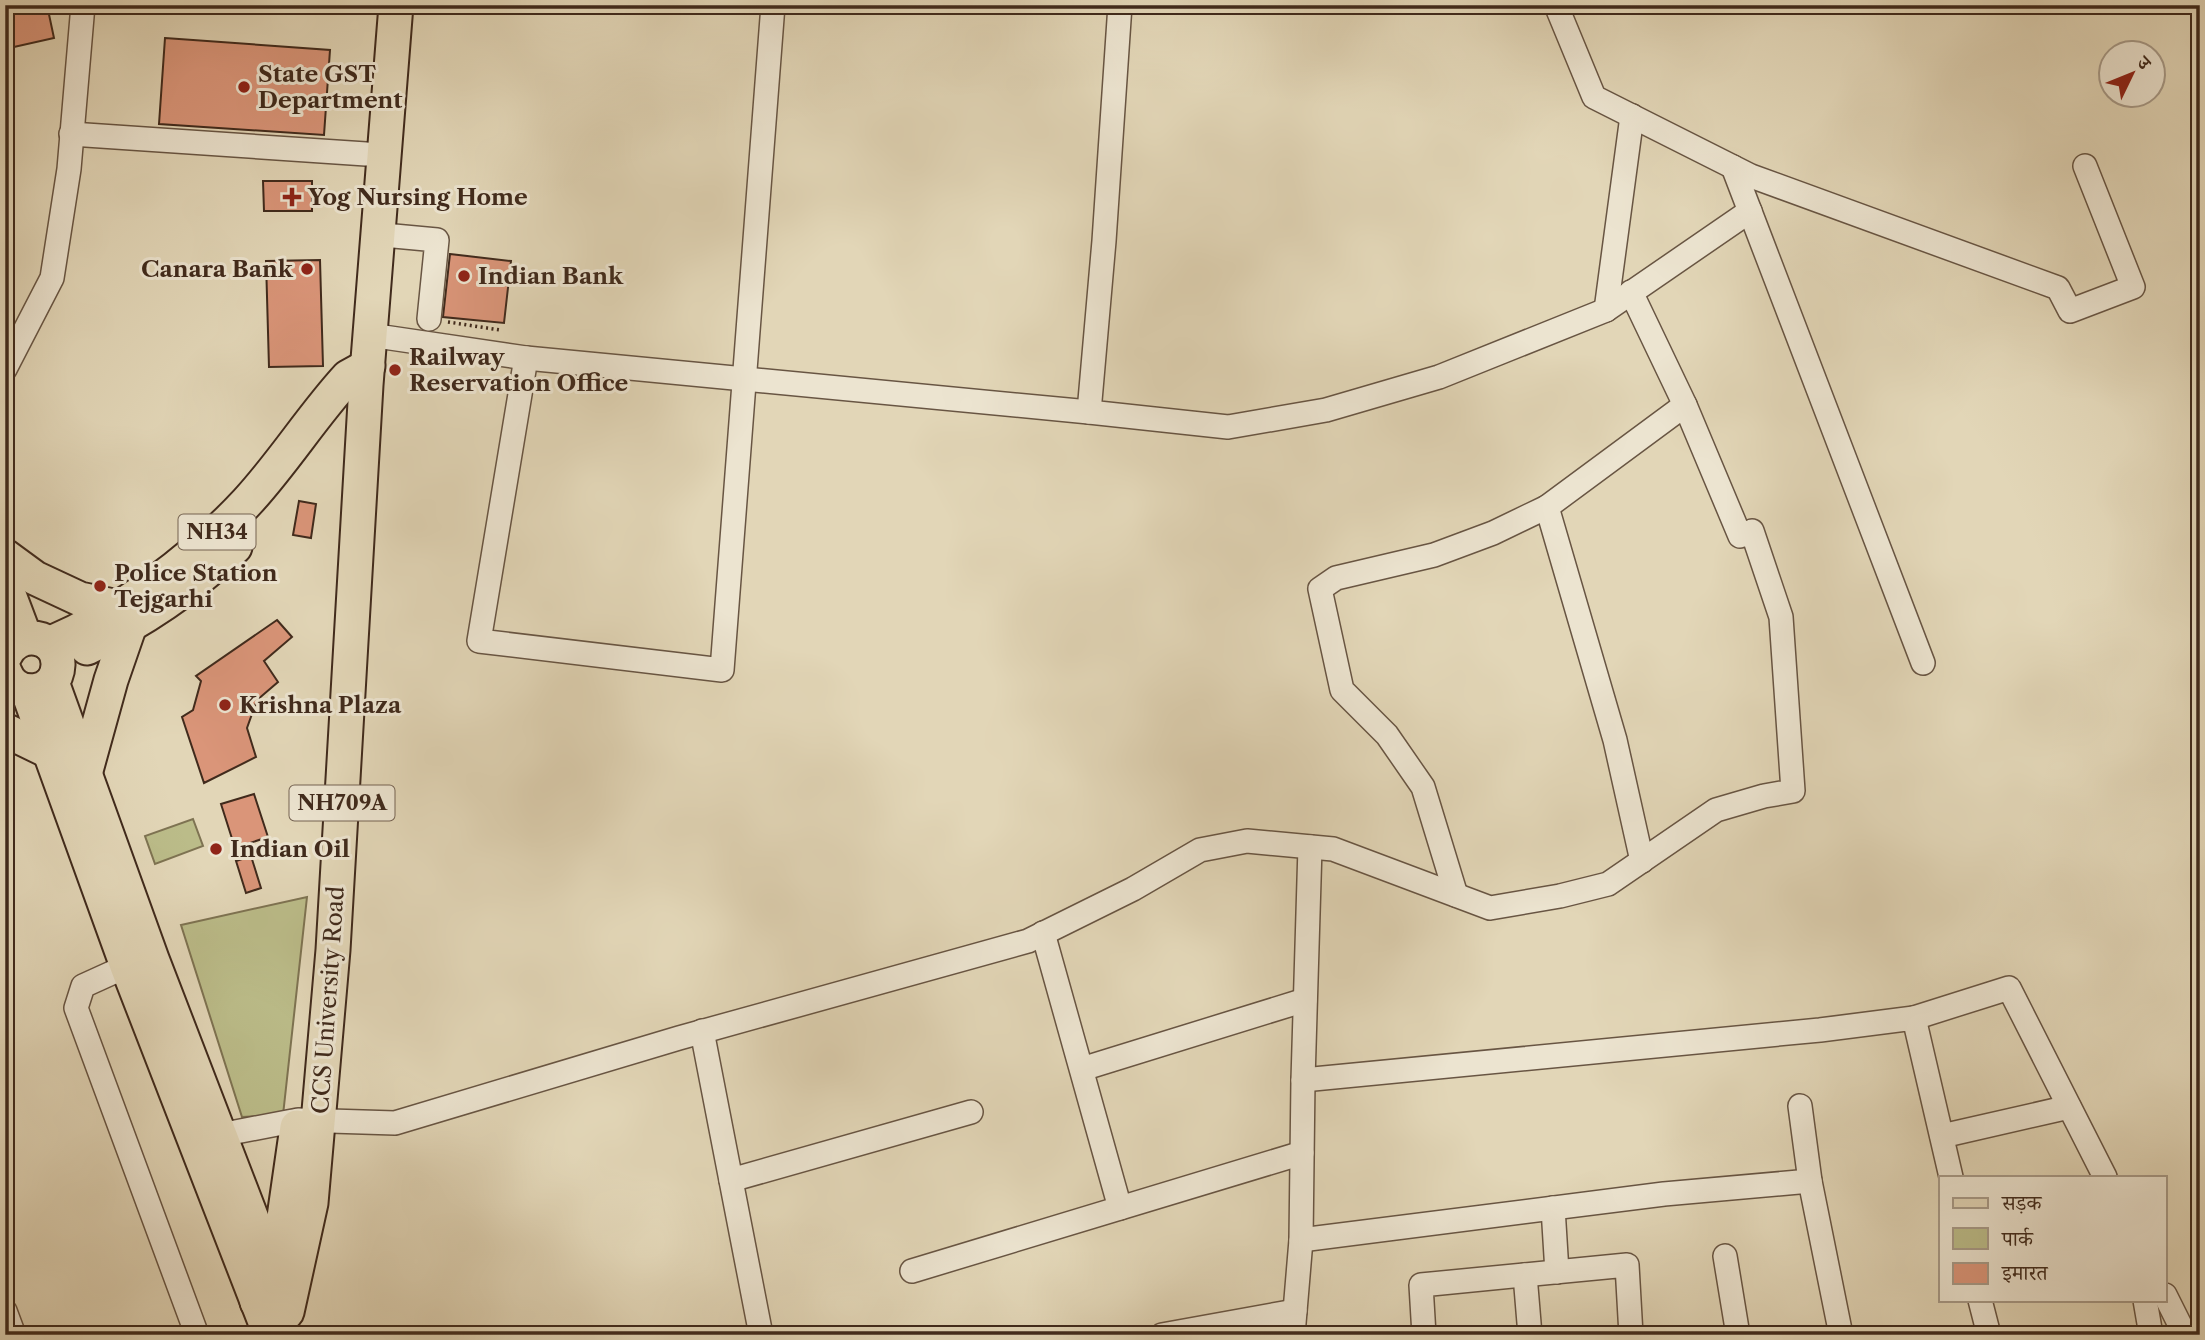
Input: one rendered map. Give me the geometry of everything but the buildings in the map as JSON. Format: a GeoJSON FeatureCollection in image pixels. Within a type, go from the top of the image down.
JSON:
{"type":"FeatureCollection","features":[{"type":"Feature","properties":{"kind":"highway","name":"CCS University Road"},"geometry":{"type":"LineString","coordinates":[[276,1315],[308,1121],[312,1024],[335,797],[360,372],[366,154],[377,5]]}},
{"type":"Feature","properties":{"kind":"highway","name":"CCS University Road"},"geometry":{"type":"LineString","coordinates":[[360,372],[396,5]]}},
{"type":"Feature","properties":{"kind":"highway","name":"NH34"},"geometry":{"type":"LineString","coordinates":[[24,663],[190,585],[234,548],[271,505],[360,372]]}},
{"type":"Feature","properties":{"kind":"highway"},"geometry":{"type":"LineString","coordinates":[[5,556],[35,578],[123,618],[111,680],[85,774]]}},
{"type":"Feature","properties":{"kind":"highway"},"geometry":{"type":"LineString","coordinates":[[24,663],[50,752],[127,966],[276,1315]]}},
{"type":"Feature","properties":{"kind":"highway"},"geometry":{"type":"LineString","coordinates":[[24,663],[85,774],[220,1135],[276,1315]]}},
{"type":"Feature","properties":{"kind":"highway"},"geometry":{"type":"LineString","coordinates":[[5,730],[50,752]]}},
{"type":"Feature","properties":{"kind":"main road"},"geometry":{"type":"LineString","coordinates":[[5,577],[24,663]]}},
{"type":"Feature","properties":{"kind":"street"},"geometry":{"type":"LineString","coordinates":[[5,369],[52,278],[69,169],[83,5]]}},
{"type":"Feature","properties":{"kind":"street"},"geometry":{"type":"LineString","coordinates":[[526,358],[479,641],[722,670],[773,5]]}},
{"type":"Feature","properties":{"kind":"street"},"geometry":{"type":"LineString","coordinates":[[1088,412],[1104,241],[1120,5]]}},
{"type":"Feature","properties":{"kind":"street"},"geometry":{"type":"LineString","coordinates":[[1556,5],[1594,97],[1751,176],[2058,288],[2070,311],[2133,287],[2085,166]]}},
{"type":"Feature","properties":{"kind":"street"},"geometry":{"type":"LineString","coordinates":[[1606,310],[1632,116]]}},
{"type":"Feature","properties":{"kind":"street"},"geometry":{"type":"LineString","coordinates":[[71,134],[366,154]]}},
{"type":"Feature","properties":{"kind":"street"},"geometry":{"type":"LineString","coordinates":[[1733,167],[1923,663]]}},
{"type":"Feature","properties":{"kind":"street"},"geometry":{"type":"LineString","coordinates":[[360,372],[526,358],[1228,427],[1326,410],[1439,377],[1606,310],[1750,211]]}},
{"type":"Feature","properties":{"kind":"street"},"geometry":{"type":"LineString","coordinates":[[394,236],[437,240],[429,319]]}},
{"type":"Feature","properties":{"kind":"street"},"geometry":{"type":"LineString","coordinates":[[220,1135],[308,1121],[395,1123],[702,1031],[1028,940],[1133,889],[1200,850],[1247,841],[1333,849],[1490,908],[1560,896],[1608,884],[1716,810],[1793,790],[1781,617],[1752,531],[1740,536],[1685,405],[1631,292]]}},
{"type":"Feature","properties":{"kind":"street"},"geometry":{"type":"LineString","coordinates":[[1457,895],[1423,787],[1387,734],[1342,690],[1320,589],[1336,578],[1434,555],[1493,533],[1547,507],[1685,405]]}},
{"type":"Feature","properties":{"kind":"street"},"geometry":{"type":"LineString","coordinates":[[1547,507],[1615,740],[1642,862]]}},
{"type":"Feature","properties":{"kind":"street"},"geometry":{"type":"LineString","coordinates":[[1293,1335],[1301,1240],[1310,847]]}},
{"type":"Feature","properties":{"kind":"street"},"geometry":{"type":"LineString","coordinates":[[1043,933],[1120,1208]]}},
{"type":"Feature","properties":{"kind":"street"},"geometry":{"type":"LineString","coordinates":[[127,966],[83,986],[76,1008],[197,1335]]}},
{"type":"Feature","properties":{"kind":"street"},"geometry":{"type":"LineString","coordinates":[[1303,1080],[1807,1032],[1914,1018],[2009,988],[2104,1176]]}},
{"type":"Feature","properties":{"kind":"street"},"geometry":{"type":"LineString","coordinates":[[1082,1069],[1305,1000]]}},
{"type":"Feature","properties":{"kind":"street"},"geometry":{"type":"LineString","coordinates":[[1914,1018],[1951,1176]]}},
{"type":"Feature","properties":{"kind":"street"},"geometry":{"type":"LineString","coordinates":[[702,1031],[761,1335]]}},
{"type":"Feature","properties":{"kind":"street"},"geometry":{"type":"LineString","coordinates":[[1800,1106],[1810,1181],[1841,1335]]}},
{"type":"Feature","properties":{"kind":"street"},"geometry":{"type":"LineString","coordinates":[[1942,1136],[2069,1107]]}},
{"type":"Feature","properties":{"kind":"street"},"geometry":{"type":"LineString","coordinates":[[731,1180],[971,1112]]}},
{"type":"Feature","properties":{"kind":"street"},"geometry":{"type":"LineString","coordinates":[[912,1271],[1302,1153]]}},
{"type":"Feature","properties":{"kind":"street"},"geometry":{"type":"LineString","coordinates":[[1301,1240],[1664,1194],[1810,1181]]}},
{"type":"Feature","properties":{"kind":"street"},"geometry":{"type":"LineString","coordinates":[[1553,1208],[1557,1272]]}},
{"type":"Feature","properties":{"kind":"street"},"geometry":{"type":"LineString","coordinates":[[1725,1256],[1738,1335]]}},
{"type":"Feature","properties":{"kind":"street"},"geometry":{"type":"LineString","coordinates":[[1424,1335],[1421,1285],[1628,1265],[1632,1335]]}},
{"type":"Feature","properties":{"kind":"street"},"geometry":{"type":"LineString","coordinates":[[1525,1275],[1530,1335]]}},
{"type":"Feature","properties":{"kind":"street"},"geometry":{"type":"LineString","coordinates":[[2166,1297],[2185,1335]]}},
{"type":"Feature","properties":{"kind":"street"},"geometry":{"type":"LineString","coordinates":[[1981,1302],[1989,1335]]}},
{"type":"Feature","properties":{"kind":"street"},"geometry":{"type":"LineString","coordinates":[[2145,1302],[2151,1335]]}},
{"type":"Feature","properties":{"kind":"street"},"geometry":{"type":"LineString","coordinates":[[5,1311],[14,1335]]}},
{"type":"Feature","properties":{"kind":"street"},"geometry":{"type":"LineString","coordinates":[[1162,1335],[1295,1311]]}},
{"type":"Feature","properties":{"kind":"path"},"geometry":{"type":"LineString","coordinates":[[429,319],[500,330]]}},
{"type":"Feature","properties":{"kind":"green space"},"geometry":{"type":"Polygon","coordinates":[[[193,819],[203,846],[155,864],[145,836],[193,819]]]}},
{"type":"Feature","properties":{"kind":"green space"},"geometry":{"type":"Polygon","coordinates":[[[307,897],[283,1115],[242,1117],[181,925],[307,897]]]}},
{"type":"Feature","properties":{"kind":"place","name":"State GST Department"},"geometry":{"type":"Point","coordinates":[244,87]}},
{"type":"Feature","properties":{"kind":"place","name":"Yog Nursing Home"},"geometry":{"type":"Point","coordinates":[292,197]}},
{"type":"Feature","properties":{"kind":"place","name":"Canara Bank"},"geometry":{"type":"Point","coordinates":[307,269]}},
{"type":"Feature","properties":{"kind":"place","name":"Indian Bank"},"geometry":{"type":"Point","coordinates":[464,276]}},
{"type":"Feature","properties":{"kind":"place","name":"Railway Reservation Office"},"geometry":{"type":"Point","coordinates":[395,370]}},
{"type":"Feature","properties":{"kind":"place","name":"Police Station Tejgarhi"},"geometry":{"type":"Point","coordinates":[100,586]}},
{"type":"Feature","properties":{"kind":"place","name":"Krishna Plaza"},"geometry":{"type":"Point","coordinates":[225,705]}},
{"type":"Feature","properties":{"kind":"place","name":"Indian Oil"},"geometry":{"type":"Point","coordinates":[216,849]}}]}
